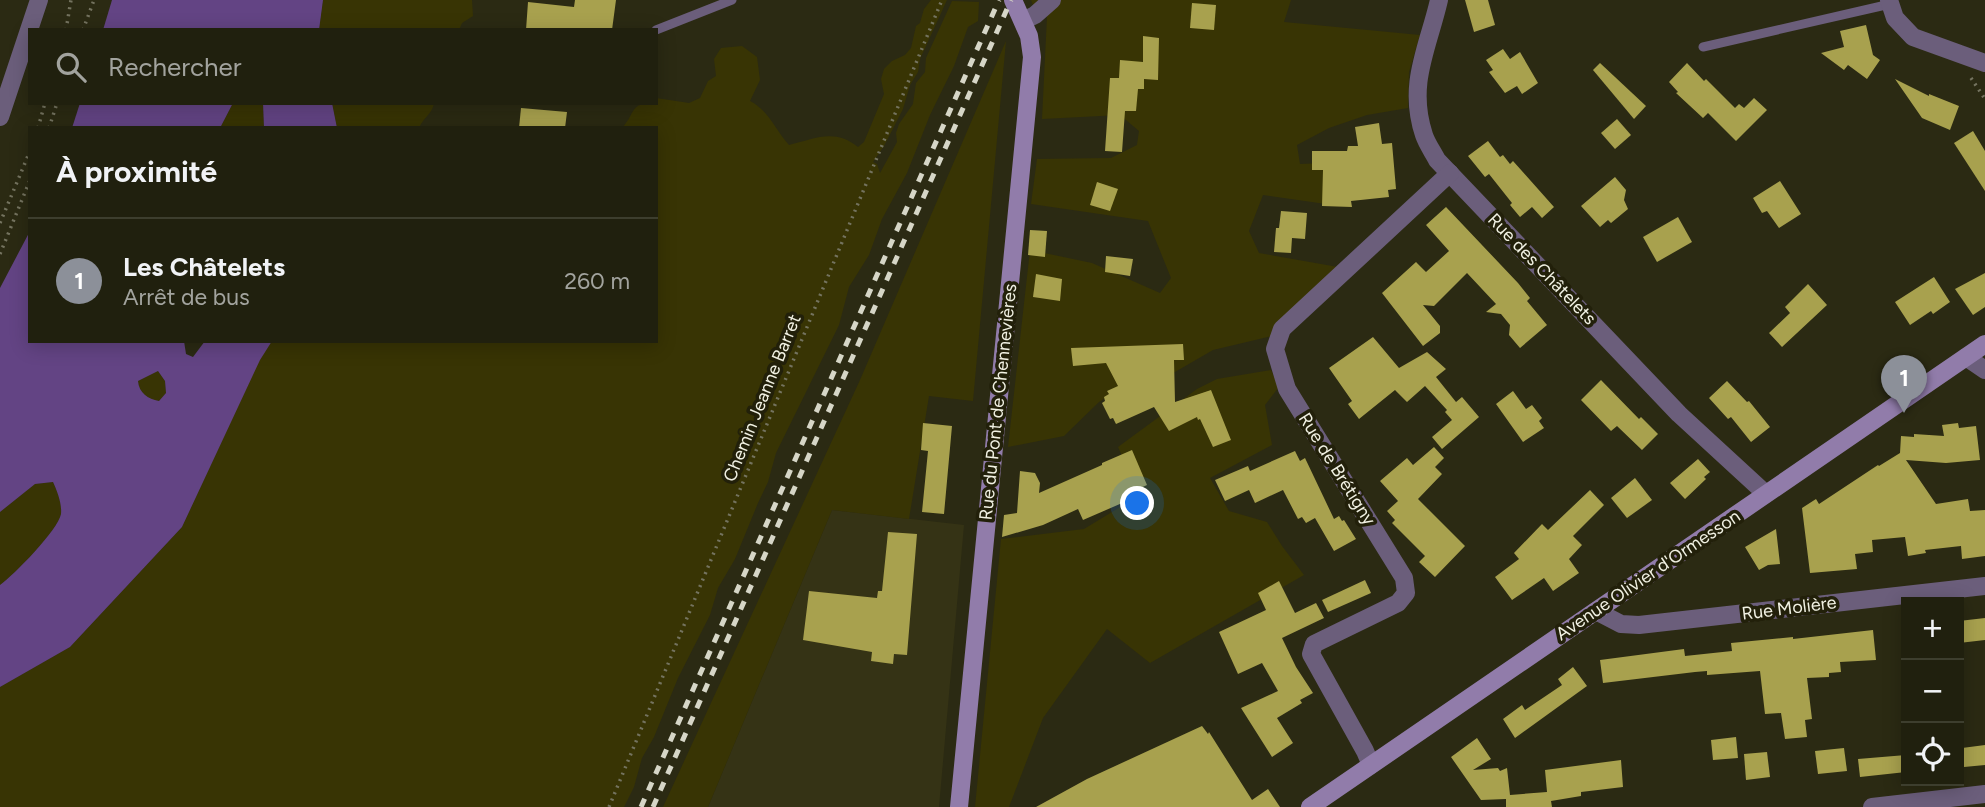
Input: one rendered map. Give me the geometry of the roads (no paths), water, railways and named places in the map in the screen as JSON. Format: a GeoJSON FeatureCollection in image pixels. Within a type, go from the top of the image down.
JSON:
{"type":"FeatureCollection","features":[{"type":"Feature","properties":{"kind":"main road","name":"Rue du Pont de Chennevières"},"geometry":{"type":"LineString","coordinates":[[959,807],[1032,57],[1029,36],[1013,0]]}},
{"type":"Feature","properties":{"kind":"main road","name":"Avenue Olivier d'Ormesson"},"geometry":{"type":"LineString","coordinates":[[1310,807],[1985,344]]}},
{"type":"Feature","properties":{"kind":"street"},"geometry":{"type":"LineString","coordinates":[[30,28],[39,0]]}},
{"type":"Feature","properties":{"kind":"street"},"geometry":{"type":"LineString","coordinates":[[1023,21],[1035,15],[1052,0]]}},
{"type":"Feature","properties":{"kind":"street","name":"Rue des Châtelets"},"geometry":{"type":"LineString","coordinates":[[1439,0],[1417,83],[1424,137],[1437,160],[1679,414],[1766,494]]}},
{"type":"Feature","properties":{"kind":"street"},"geometry":{"type":"LineString","coordinates":[[1889,2],[1895,18],[1913,37],[1985,63]]}},
{"type":"Feature","properties":{"kind":"street"},"geometry":{"type":"LineString","coordinates":[[0,117],[28,33]]}},
{"type":"Feature","properties":{"kind":"street","name":"Rue de Brétigny"},"geometry":{"type":"LineString","coordinates":[[1371,765],[1311,654],[1314,644],[1398,603],[1406,593],[1404,578],[1287,389],[1275,349],[1282,329],[1450,173]]}},
{"type":"Feature","properties":{"kind":"street"},"geometry":{"type":"LineString","coordinates":[[1966,357],[1985,370]]}},
{"type":"Feature","properties":{"kind":"street","name":"Rue Molière"},"geometry":{"type":"LineString","coordinates":[[1596,611],[1621,624],[1639,625],[1985,586]]}},
{"type":"Feature","properties":{"kind":"street"},"geometry":{"type":"LineString","coordinates":[[1872,807],[1985,794]]}},
{"type":"Feature","properties":{"kind":"lane"},"geometry":{"type":"LineString","coordinates":[[658,29],[732,0]]}},
{"type":"Feature","properties":{"kind":"lane"},"geometry":{"type":"LineString","coordinates":[[1703,47],[1889,2]]}},
{"type":"Feature","properties":{"kind":"railway"},"geometry":{"type":"LineString","coordinates":[[641,807],[999,0]]}},
{"type":"Feature","properties":{"kind":"railway"},"geometry":{"type":"LineString","coordinates":[[653,807],[1011,0]]}},
{"type":"Feature","properties":{"kind":"place","name":"Les Châtelets"},"geometry":{"type":"Point","coordinates":[1904,413]}}]}
